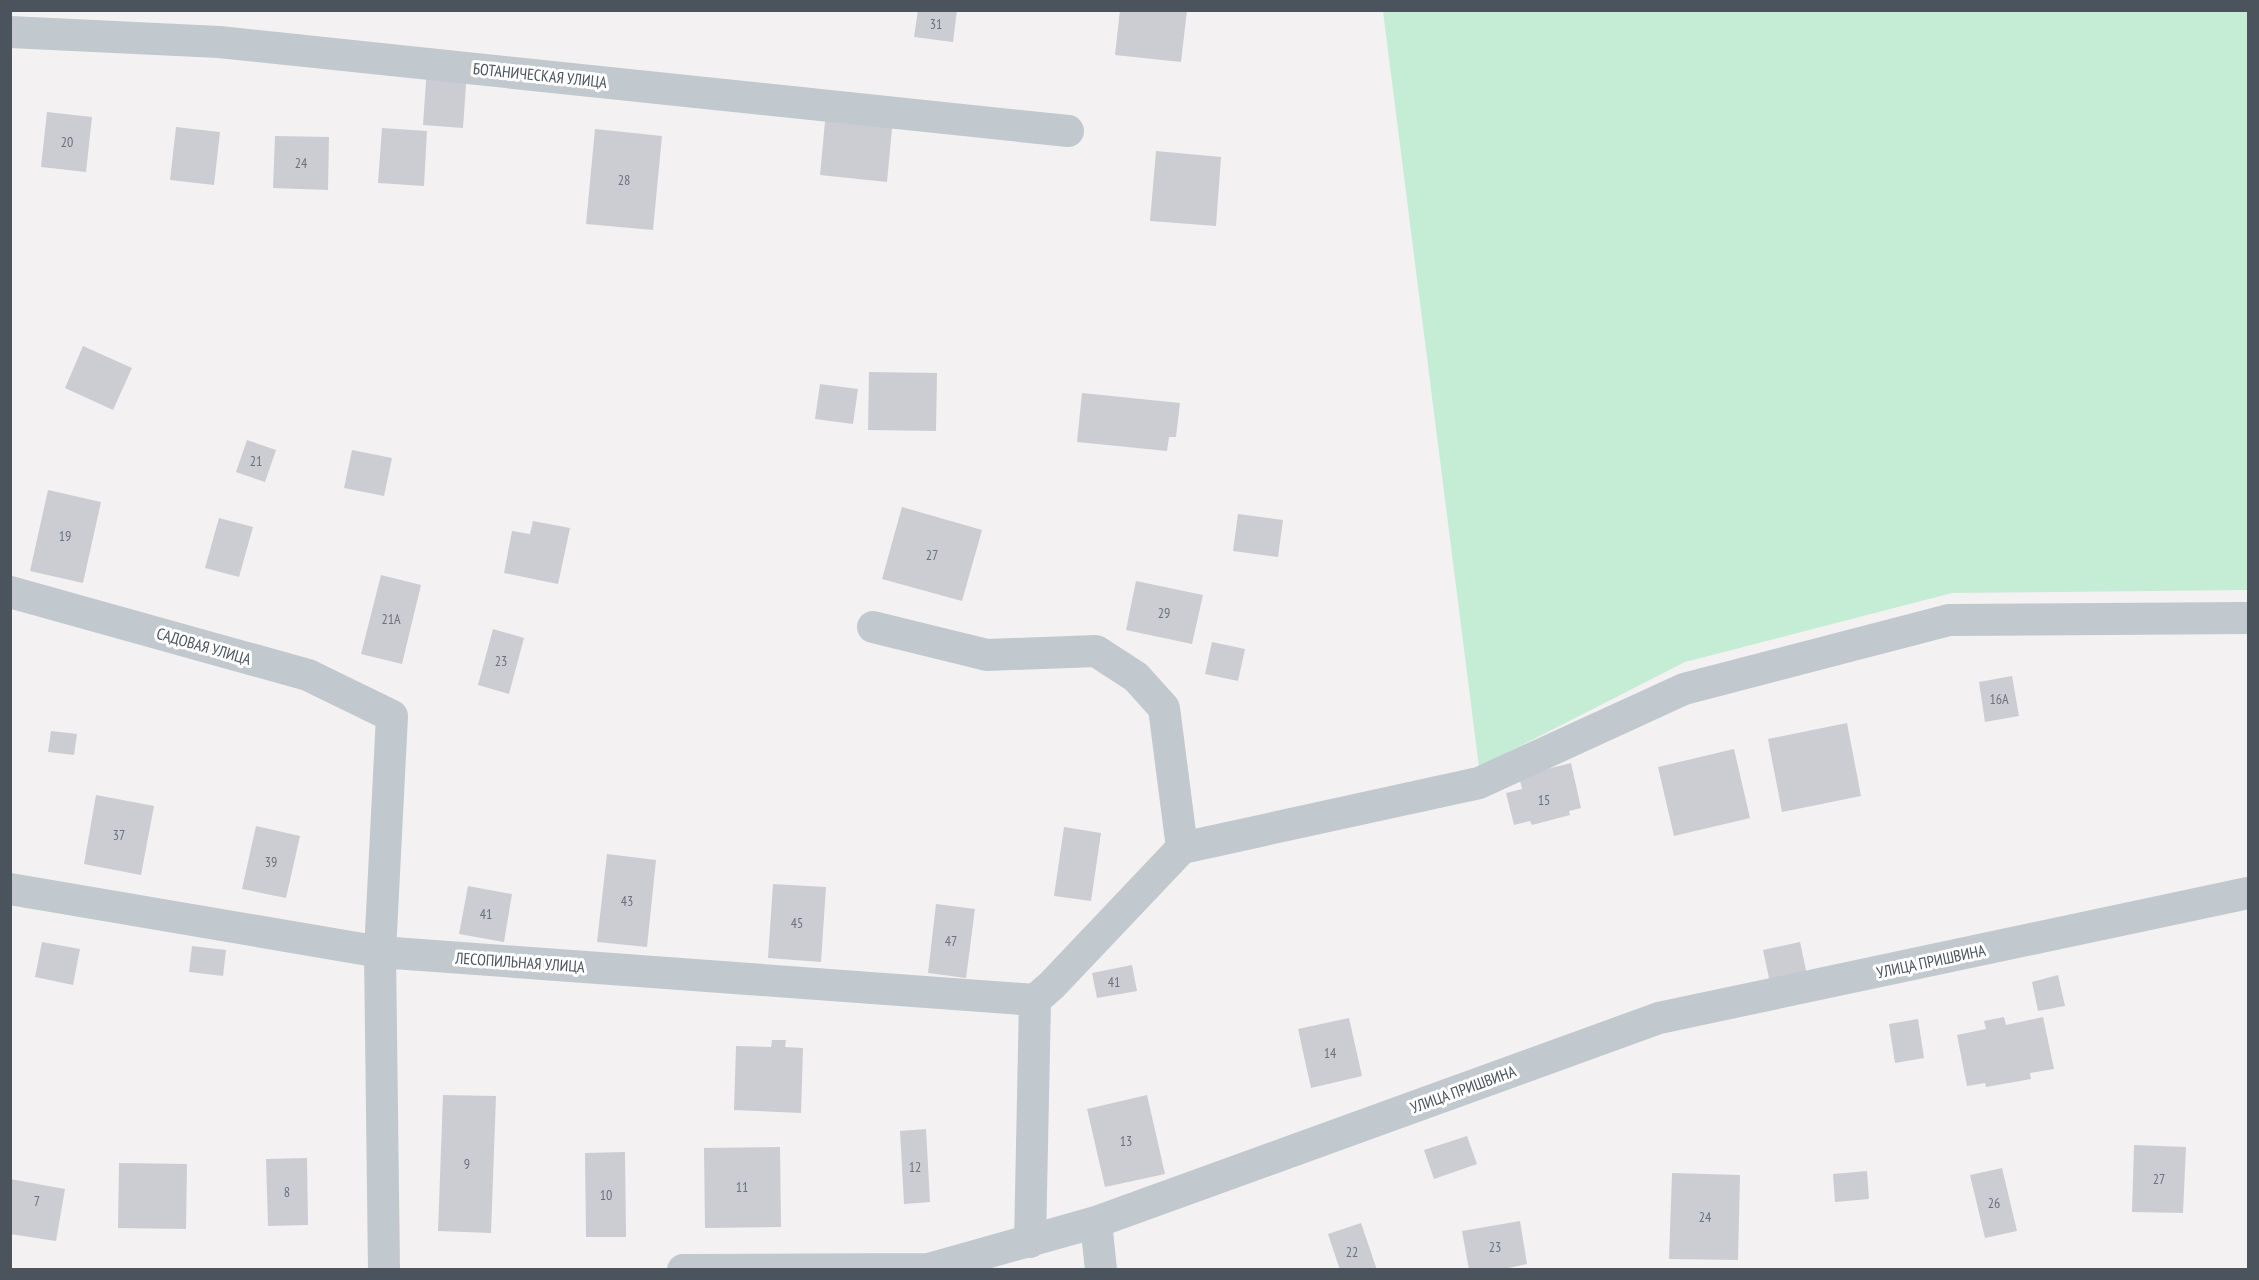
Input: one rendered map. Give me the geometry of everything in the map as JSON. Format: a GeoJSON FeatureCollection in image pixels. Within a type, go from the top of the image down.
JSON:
{"type":"FeatureCollection","features":[{"type":"Feature","properties":{"kind":"street","name":"БОТАНИЧЕСКАЯ УЛИЦА"},"geometry":{"type":"LineString","coordinates":[[10,32],[219,42],[1068,131]]}},
{"type":"Feature","properties":{"kind":"street","name":"САДОВАЯ УЛИЦА"},"geometry":{"type":"LineString","coordinates":[[10,592],[308,675],[392,716],[380,952]]}},
{"type":"Feature","properties":{"kind":"street"},"geometry":{"type":"LineString","coordinates":[[1030,1242],[1035,999],[1052,985],[1182,848],[1479,783],[1684,689],[1949,620],[2248,618]]}},
{"type":"Feature","properties":{"kind":"street"},"geometry":{"type":"LineString","coordinates":[[873,627],[987,656],[1096,651],[1136,677],[1164,708],[1182,848]]}},
{"type":"Feature","properties":{"kind":"street","name":"ЛЕСОПИЛЬНАЯ УЛИЦА"},"geometry":{"type":"LineString","coordinates":[[10,889],[380,952],[1035,999]]}},
{"type":"Feature","properties":{"kind":"street","name":"УЛИЦА ПРИШВИНА"},"geometry":{"type":"LineString","coordinates":[[683,1269],[929,1269],[1096,1222],[1659,1018],[2248,893]]}},
{"type":"Feature","properties":{"kind":"street"},"geometry":{"type":"LineString","coordinates":[[380,952],[384,1269]]}},
{"type":"Feature","properties":{"kind":"street"},"geometry":{"type":"LineString","coordinates":[[1096,1222],[1101,1269]]}},
{"type":"Feature","properties":{"kind":"green space"},"geometry":{"type":"Polygon","coordinates":[[[1383,11],[2248,11],[2248,590],[1952,593],[1685,662],[1479,767],[1383,11]]]}},
{"type":"Feature","properties":{"kind":"building"},"geometry":{"type":"Polygon","coordinates":[[[918,10],[957,10],[953,42],[914,37],[918,10]]]}},
{"type":"Feature","properties":{"kind":"building"},"geometry":{"type":"Polygon","coordinates":[[[1120,10],[1187,10],[1181,62],[1115,55],[1120,10]]]}},
{"type":"Feature","properties":{"kind":"building"},"geometry":{"type":"Polygon","coordinates":[[[427,67],[467,70],[463,128],[423,125],[427,67]]]}},
{"type":"Feature","properties":{"kind":"building"},"geometry":{"type":"Polygon","coordinates":[[[826,111],[893,118],[887,182],[820,175],[826,111]]]}},
{"type":"Feature","properties":{"kind":"building"},"geometry":{"type":"Polygon","coordinates":[[[47,112],[92,117],[86,172],[41,167],[47,112]]]}},
{"type":"Feature","properties":{"kind":"building"},"geometry":{"type":"Polygon","coordinates":[[[176,127],[220,132],[214,185],[170,180],[176,127]]]}},
{"type":"Feature","properties":{"kind":"building"},"geometry":{"type":"Polygon","coordinates":[[[382,128],[427,131],[424,186],[378,183],[382,128]]]}},
{"type":"Feature","properties":{"kind":"building"},"geometry":{"type":"Polygon","coordinates":[[[595,129],[662,136],[653,230],[586,224],[595,129]]]}},
{"type":"Feature","properties":{"kind":"building"},"geometry":{"type":"Polygon","coordinates":[[[275,136],[329,137],[328,190],[273,188],[275,136]]]}},
{"type":"Feature","properties":{"kind":"building"},"geometry":{"type":"Polygon","coordinates":[[[1156,151],[1221,157],[1216,226],[1150,221],[1156,151]]]}},
{"type":"Feature","properties":{"kind":"building"},"geometry":{"type":"Polygon","coordinates":[[[83,346],[132,368],[113,410],[65,388],[83,346]]]}},
{"type":"Feature","properties":{"kind":"building"},"geometry":{"type":"Polygon","coordinates":[[[869,372],[937,373],[936,431],[868,430],[869,372]]]}},
{"type":"Feature","properties":{"kind":"building"},"geometry":{"type":"Polygon","coordinates":[[[820,384],[858,389],[853,424],[815,419],[820,384]]]}},
{"type":"Feature","properties":{"kind":"building"},"geometry":{"type":"Polygon","coordinates":[[[1082,393],[1180,403],[1176,437],[1169,437],[1167,451],[1077,442],[1082,393]]]}},
{"type":"Feature","properties":{"kind":"building"},"geometry":{"type":"Polygon","coordinates":[[[247,440],[276,450],[265,482],[236,472],[247,440]]]}},
{"type":"Feature","properties":{"kind":"building"},"geometry":{"type":"Polygon","coordinates":[[[352,450],[392,458],[384,496],[344,488],[352,450]]]}},
{"type":"Feature","properties":{"kind":"building"},"geometry":{"type":"Polygon","coordinates":[[[48,490],[101,502],[83,583],[30,571],[48,490]]]}},
{"type":"Feature","properties":{"kind":"building"},"geometry":{"type":"Polygon","coordinates":[[[902,507],[982,530],[962,601],[882,579],[902,507]]]}},
{"type":"Feature","properties":{"kind":"building"},"geometry":{"type":"Polygon","coordinates":[[[1238,514],[1283,520],[1278,557],[1233,551],[1238,514]]]}},
{"type":"Feature","properties":{"kind":"building"},"geometry":{"type":"Polygon","coordinates":[[[219,518],[253,527],[239,577],[205,568],[219,518]]]}},
{"type":"Feature","properties":{"kind":"building"},"geometry":{"type":"Polygon","coordinates":[[[533,521],[570,528],[558,584],[504,573],[512,531],[530,534],[533,521]]]}},
{"type":"Feature","properties":{"kind":"building"},"geometry":{"type":"Polygon","coordinates":[[[381,575],[421,585],[402,664],[361,654],[381,575]]]}},
{"type":"Feature","properties":{"kind":"building"},"geometry":{"type":"Polygon","coordinates":[[[1136,581],[1203,595],[1192,644],[1126,630],[1136,581]]]}},
{"type":"Feature","properties":{"kind":"building"},"geometry":{"type":"Polygon","coordinates":[[[493,629],[524,638],[509,694],[478,685],[493,629]]]}},
{"type":"Feature","properties":{"kind":"building"},"geometry":{"type":"Polygon","coordinates":[[[1212,642],[1245,649],[1238,681],[1205,674],[1212,642]]]}},
{"type":"Feature","properties":{"kind":"building"},"geometry":{"type":"Polygon","coordinates":[[[2012,676],[2019,716],[1985,722],[1979,682],[2012,676]]]}},
{"type":"Feature","properties":{"kind":"building"},"geometry":{"type":"Polygon","coordinates":[[[1847,723],[1861,796],[1782,812],[1768,739],[1847,723]]]}},
{"type":"Feature","properties":{"kind":"building"},"geometry":{"type":"Polygon","coordinates":[[[51,731],[77,734],[74,755],[48,752],[51,731]]]}},
{"type":"Feature","properties":{"kind":"building"},"geometry":{"type":"Polygon","coordinates":[[[1734,749],[1750,818],[1674,836],[1658,767],[1734,749]]]}},
{"type":"Feature","properties":{"kind":"building"},"geometry":{"type":"Polygon","coordinates":[[[1571,763],[1581,808],[1569,811],[1570,815],[1532,825],[1530,821],[1514,825],[1506,793],[1522,789],[1519,776],[1571,763]]]}},
{"type":"Feature","properties":{"kind":"building"},"geometry":{"type":"Polygon","coordinates":[[[96,795],[154,806],[141,875],[84,864],[96,795]]]}},
{"type":"Feature","properties":{"kind":"building"},"geometry":{"type":"Polygon","coordinates":[[[256,826],[300,836],[286,898],[242,889],[256,826]]]}},
{"type":"Feature","properties":{"kind":"building"},"geometry":{"type":"Polygon","coordinates":[[[1064,827],[1101,833],[1091,901],[1054,896],[1064,827]]]}},
{"type":"Feature","properties":{"kind":"building"},"geometry":{"type":"Polygon","coordinates":[[[607,854],[656,860],[647,947],[597,942],[607,854]]]}},
{"type":"Feature","properties":{"kind":"building"},"geometry":{"type":"Polygon","coordinates":[[[773,884],[826,887],[821,962],[768,958],[773,884]]]}},
{"type":"Feature","properties":{"kind":"building"},"geometry":{"type":"Polygon","coordinates":[[[468,886],[512,894],[504,942],[459,934],[468,886]]]}},
{"type":"Feature","properties":{"kind":"building"},"geometry":{"type":"Polygon","coordinates":[[[936,904],[975,909],[966,978],[928,973],[936,904]]]}},
{"type":"Feature","properties":{"kind":"building"},"geometry":{"type":"Polygon","coordinates":[[[42,942],[80,949],[73,985],[35,977],[42,942]]]}},
{"type":"Feature","properties":{"kind":"building"},"geometry":{"type":"Polygon","coordinates":[[[1800,942],[1807,975],[1770,983],[1763,950],[1800,942]]]}},
{"type":"Feature","properties":{"kind":"building"},"geometry":{"type":"Polygon","coordinates":[[[192,946],[226,950],[223,976],[189,972],[192,946]]]}},
{"type":"Feature","properties":{"kind":"building"},"geometry":{"type":"Polygon","coordinates":[[[1132,965],[1137,991],[1097,998],[1092,973],[1132,965]]]}},
{"type":"Feature","properties":{"kind":"building"},"geometry":{"type":"Polygon","coordinates":[[[2058,975],[2065,1006],[2038,1011],[2032,982],[2058,975]]]}},
{"type":"Feature","properties":{"kind":"building"},"geometry":{"type":"Polygon","coordinates":[[[2004,1017],[2006,1025],[2043,1017],[2054,1069],[2030,1073],[2031,1079],[1986,1087],[1985,1083],[1967,1086],[1957,1035],[1986,1029],[1984,1021],[2004,1017]]]}},
{"type":"Feature","properties":{"kind":"building"},"geometry":{"type":"Polygon","coordinates":[[[1349,1018],[1362,1076],[1311,1088],[1298,1029],[1349,1018]]]}},
{"type":"Feature","properties":{"kind":"building"},"geometry":{"type":"Polygon","coordinates":[[[1918,1019],[1924,1058],[1895,1063],[1889,1024],[1918,1019]]]}},
{"type":"Feature","properties":{"kind":"building"},"geometry":{"type":"Polygon","coordinates":[[[772,1040],[786,1040],[785,1047],[803,1048],[801,1113],[734,1110],[736,1046],[771,1047],[772,1040]]]}},
{"type":"Feature","properties":{"kind":"building"},"geometry":{"type":"Polygon","coordinates":[[[443,1095],[496,1096],[491,1233],[438,1231],[443,1095]]]}},
{"type":"Feature","properties":{"kind":"building"},"geometry":{"type":"Polygon","coordinates":[[[1147,1095],[1165,1174],[1105,1187],[1087,1109],[1147,1095]]]}},
{"type":"Feature","properties":{"kind":"building"},"geometry":{"type":"Polygon","coordinates":[[[926,1129],[930,1202],[904,1204],[900,1131],[926,1129]]]}},
{"type":"Feature","properties":{"kind":"building"},"geometry":{"type":"Polygon","coordinates":[[[1467,1136],[1477,1164],[1434,1179],[1424,1150],[1467,1136]]]}},
{"type":"Feature","properties":{"kind":"building"},"geometry":{"type":"Polygon","coordinates":[[[2134,1145],[2186,1147],[2183,1213],[2132,1212],[2134,1145]]]}},
{"type":"Feature","properties":{"kind":"building"},"geometry":{"type":"Polygon","coordinates":[[[780,1147],[781,1227],[705,1228],[704,1148],[780,1147]]]}},
{"type":"Feature","properties":{"kind":"building"},"geometry":{"type":"Polygon","coordinates":[[[625,1152],[626,1237],[586,1237],[585,1153],[625,1152]]]}},
{"type":"Feature","properties":{"kind":"building"},"geometry":{"type":"Polygon","coordinates":[[[307,1158],[308,1225],[268,1226],[266,1159],[307,1158]]]}},
{"type":"Feature","properties":{"kind":"building"},"geometry":{"type":"Polygon","coordinates":[[[119,1163],[187,1164],[186,1229],[118,1228],[119,1163]]]}},
{"type":"Feature","properties":{"kind":"building"},"geometry":{"type":"Polygon","coordinates":[[[2002,1168],[2017,1231],[1985,1238],[1970,1175],[2002,1168]]]}},
{"type":"Feature","properties":{"kind":"building"},"geometry":{"type":"Polygon","coordinates":[[[1867,1171],[1869,1199],[1835,1202],[1833,1174],[1867,1171]]]}},
{"type":"Feature","properties":{"kind":"building"},"geometry":{"type":"Polygon","coordinates":[[[1672,1173],[1740,1175],[1738,1260],[1669,1259],[1672,1173]]]}},
{"type":"Feature","properties":{"kind":"building"},"geometry":{"type":"Polygon","coordinates":[[[10,1179],[65,1189],[56,1241],[10,1234],[10,1179]]]}},
{"type":"Feature","properties":{"kind":"building"},"geometry":{"type":"Polygon","coordinates":[[[1520,1221],[1527,1264],[1498,1270],[1469,1270],[1462,1231],[1520,1221]]]}},
{"type":"Feature","properties":{"kind":"building"},"geometry":{"type":"Polygon","coordinates":[[[1361,1223],[1377,1270],[1340,1270],[1328,1234],[1361,1223]]]}}]}
